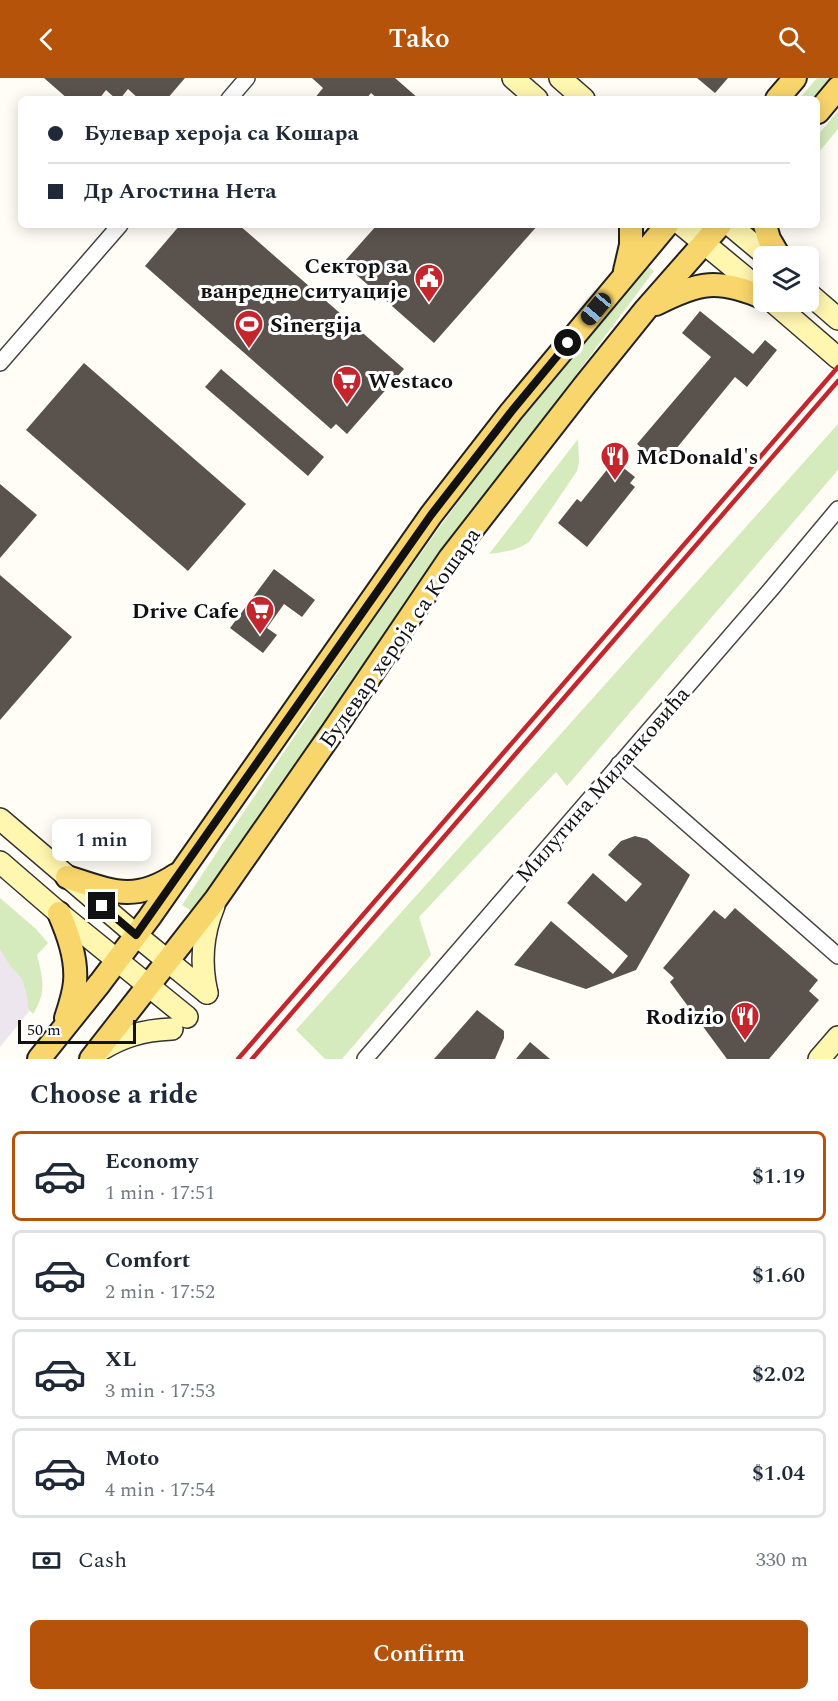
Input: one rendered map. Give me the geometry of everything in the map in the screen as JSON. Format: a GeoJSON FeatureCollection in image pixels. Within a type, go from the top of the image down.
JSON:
{"type":"FeatureCollection","features":[{"type":"Feature","properties":{"kind":"main road"},"geometry":{"type":"LineString","coordinates":[[780,96],[795,78]]}},
{"type":"Feature","properties":{"kind":"main road"},"geometry":{"type":"LineString","coordinates":[[820,110],[838,88]]}},
{"type":"Feature","properties":{"kind":"main road"},"geometry":{"type":"LineString","coordinates":[[625,275],[631,245],[631,228]]}},
{"type":"Feature","properties":{"kind":"main road","name":"Булевар хероја са Кошара"},"geometry":{"type":"LineString","coordinates":[[39,1059],[117,960],[183,870],[431,515],[511,412],[664,228]]}},
{"type":"Feature","properties":{"kind":"main road","name":"Булевар хероја са Кошара"},"geometry":{"type":"LineString","coordinates":[[93,1056],[216,899],[450,558],[579,391],[646,309],[717,228]]}},
{"type":"Feature","properties":{"kind":"main road"},"geometry":{"type":"LineString","coordinates":[[766,228],[773,246]]}},
{"type":"Feature","properties":{"kind":"main road"},"geometry":{"type":"LineString","coordinates":[[646,309],[696,286],[707,284],[753,293]]}},
{"type":"Feature","properties":{"kind":"main road"},"geometry":{"type":"LineString","coordinates":[[67,877],[113,892],[133,893],[166,882],[183,870]]}},
{"type":"Feature","properties":{"kind":"main road"},"geometry":{"type":"LineString","coordinates":[[60,913],[70,944],[75,974],[73,997],[62,1029]]}},
{"type":"Feature","properties":{"kind":"street"},"geometry":{"type":"LineString","coordinates":[[232,96],[247,78]]}},
{"type":"Feature","properties":{"kind":"street"},"geometry":{"type":"LineString","coordinates":[[513,78],[534,96]]}},
{"type":"Feature","properties":{"kind":"street"},"geometry":{"type":"LineString","coordinates":[[560,78],[581,96]]}},
{"type":"Feature","properties":{"kind":"street"},"geometry":{"type":"LineString","coordinates":[[0,363],[117,228]]}},
{"type":"Feature","properties":{"kind":"street"},"geometry":{"type":"LineString","coordinates":[[685,228],[753,286]]}},
{"type":"Feature","properties":{"kind":"street"},"geometry":{"type":"LineString","coordinates":[[734,228],[755,246]]}},
{"type":"Feature","properties":{"kind":"street"},"geometry":{"type":"LineString","coordinates":[[819,303],[838,319]]}},
{"type":"Feature","properties":{"kind":"street"},"geometry":{"type":"LineString","coordinates":[[783,312],[838,358]]}},
{"type":"Feature","properties":{"kind":"street","name":"Милутина Миланковића"},"geometry":{"type":"LineString","coordinates":[[365,1059],[838,509]]}},
{"type":"Feature","properties":{"kind":"street"},"geometry":{"type":"LineString","coordinates":[[619,764],[838,956]]}},
{"type":"Feature","properties":{"kind":"street"},"geometry":{"type":"LineString","coordinates":[[0,819],[207,993],[202,949],[207,922],[216,899]]}},
{"type":"Feature","properties":{"kind":"street"},"geometry":{"type":"LineString","coordinates":[[0,862],[148,986],[179,1023],[128,1036],[93,1056]]}},
{"type":"Feature","properties":{"kind":"street"},"geometry":{"type":"LineString","coordinates":[[819,1059],[838,1037]]}},
{"type":"Feature","properties":{"kind":"shaded area"},"geometry":{"type":"Polygon","coordinates":[[[0,934],[35,1004],[0,1047],[0,934]]]}},
{"type":"Feature","properties":{"kind":"green space"},"geometry":{"type":"Polygon","coordinates":[[[817,78],[836,78],[820,97],[802,96],[817,78]]]}},
{"type":"Feature","properties":{"kind":"green space"},"geometry":{"type":"Polygon","coordinates":[[[838,111],[838,129],[820,151],[820,133],[838,111]]]}},
{"type":"Feature","properties":{"kind":"green space"},"geometry":{"type":"Polygon","coordinates":[[[648,266],[654,271],[457,533],[193,912],[182,905],[413,564],[562,366],[648,266]]]}},
{"type":"Feature","properties":{"kind":"green space"},"geometry":{"type":"Polygon","coordinates":[[[838,424],[838,470],[567,786],[556,772],[419,917],[431,955],[342,1059],[325,1059],[296,1030],[838,424]]]}},
{"type":"Feature","properties":{"kind":"green space"},"geometry":{"type":"Polygon","coordinates":[[[578,439],[577,471],[529,542],[505,552],[489,554],[578,439]]]}},
{"type":"Feature","properties":{"kind":"green space"},"geometry":{"type":"Polygon","coordinates":[[[0,898],[36,929],[48,943],[37,955],[41,971],[42,992],[33,1014],[28,1008],[23,981],[0,949],[0,898]]]}},
{"type":"Feature","properties":{"kind":"building"},"geometry":{"type":"Polygon","coordinates":[[[44,78],[185,78],[170,96],[136,96],[128,89],[122,96],[113,96],[106,90],[101,96],[65,96],[44,78]]]}},
{"type":"Feature","properties":{"kind":"building"},"geometry":{"type":"Polygon","coordinates":[[[312,78],[395,78],[416,96],[374,96],[371,93],[368,96],[316,96],[323,88],[312,78]]]}},
{"type":"Feature","properties":{"kind":"building"},"geometry":{"type":"Polygon","coordinates":[[[697,78],[728,78],[715,93],[697,78]]]}},
{"type":"Feature","properties":{"kind":"building"},"geometry":{"type":"Polygon","coordinates":[[[177,228],[242,228],[404,369],[347,434],[336,424],[331,429],[145,266],[177,228]]]}},
{"type":"Feature","properties":{"kind":"building","name":"Сектор за ванредне ситуације"},"geometry":{"type":"Polygon","coordinates":[[[374,228],[535,228],[434,343],[343,263],[374,228]]]}},
{"type":"Feature","properties":{"kind":"building"},"geometry":{"type":"Polygon","coordinates":[[[700,311],[753,354],[765,340],[777,350],[747,387],[735,377],[662,466],[637,444],[711,357],[682,333],[700,311]]]}},
{"type":"Feature","properties":{"kind":"building"},"geometry":{"type":"Polygon","coordinates":[[[84,363],[246,504],[188,571],[26,430],[84,363]]]}},
{"type":"Feature","properties":{"kind":"building"},"geometry":{"type":"Polygon","coordinates":[[[221,369],[324,457],[308,476],[205,387],[221,369]]]}},
{"type":"Feature","properties":{"kind":"building"},"geometry":{"type":"Polygon","coordinates":[[[616,462],[635,477],[630,483],[635,487],[587,547],[558,523],[577,499],[581,502],[610,466],[611,468],[616,462]]]}},
{"type":"Feature","properties":{"kind":"building"},"geometry":{"type":"Polygon","coordinates":[[[0,484],[37,515],[0,558],[0,484]]]}},
{"type":"Feature","properties":{"kind":"building"},"geometry":{"type":"Polygon","coordinates":[[[274,569],[315,600],[302,617],[284,604],[267,628],[277,635],[263,653],[230,628],[274,569]]]}},
{"type":"Feature","properties":{"kind":"building"},"geometry":{"type":"Polygon","coordinates":[[[0,575],[72,637],[0,720],[0,575]]]}},
{"type":"Feature","properties":{"kind":"building"},"geometry":{"type":"Polygon","coordinates":[[[635,836],[647,839],[690,875],[636,970],[586,989],[514,965],[551,921],[613,974],[628,956],[567,903],[593,873],[626,902],[642,884],[608,855],[621,841],[635,836]]]}},
{"type":"Feature","properties":{"kind":"building"},"geometry":{"type":"Polygon","coordinates":[[[735,908],[818,980],[809,991],[819,1000],[769,1059],[727,1059],[670,982],[674,978],[663,968],[714,910],[725,919],[735,908]]]}},
{"type":"Feature","properties":{"kind":"building"},"geometry":{"type":"Polygon","coordinates":[[[477,1010],[504,1031],[504,1038],[495,1059],[434,1059],[477,1010]]]}},
{"type":"Feature","properties":{"kind":"building"},"geometry":{"type":"Polygon","coordinates":[[[530,1042],[550,1059],[516,1059],[530,1042]]]}},
{"type":"Feature","properties":{"kind":"railway"},"geometry":{"type":"LineString","coordinates":[[238,1059],[838,367]]}},
{"type":"Feature","properties":{"kind":"railway"},"geometry":{"type":"LineString","coordinates":[[252,1059],[838,381]]}},
{"type":"Feature","properties":{"kind":"place","name":"Сектор за ванредне ситуације"},"geometry":{"type":"Point","coordinates":[429,304]}},
{"type":"Feature","properties":{"kind":"place","name":"Sinergija"},"geometry":{"type":"Point","coordinates":[249,350]}},
{"type":"Feature","properties":{"kind":"place","name":"Westaco"},"geometry":{"type":"Point","coordinates":[347,406]}},
{"type":"Feature","properties":{"kind":"place","name":"McDonald's"},"geometry":{"type":"Point","coordinates":[615,482]}},
{"type":"Feature","properties":{"kind":"place","name":"Drive Cafe"},"geometry":{"type":"Point","coordinates":[260,636]}},
{"type":"Feature","properties":{"kind":"place","name":"Rodizio"},"geometry":{"type":"Point","coordinates":[745,1042]}},
{"type":"Feature","properties":{"kind":"route"},"geometry":{"type":"LineString","coordinates":[[102,906],[136,935],[431,515],[568,343]]}}]}
